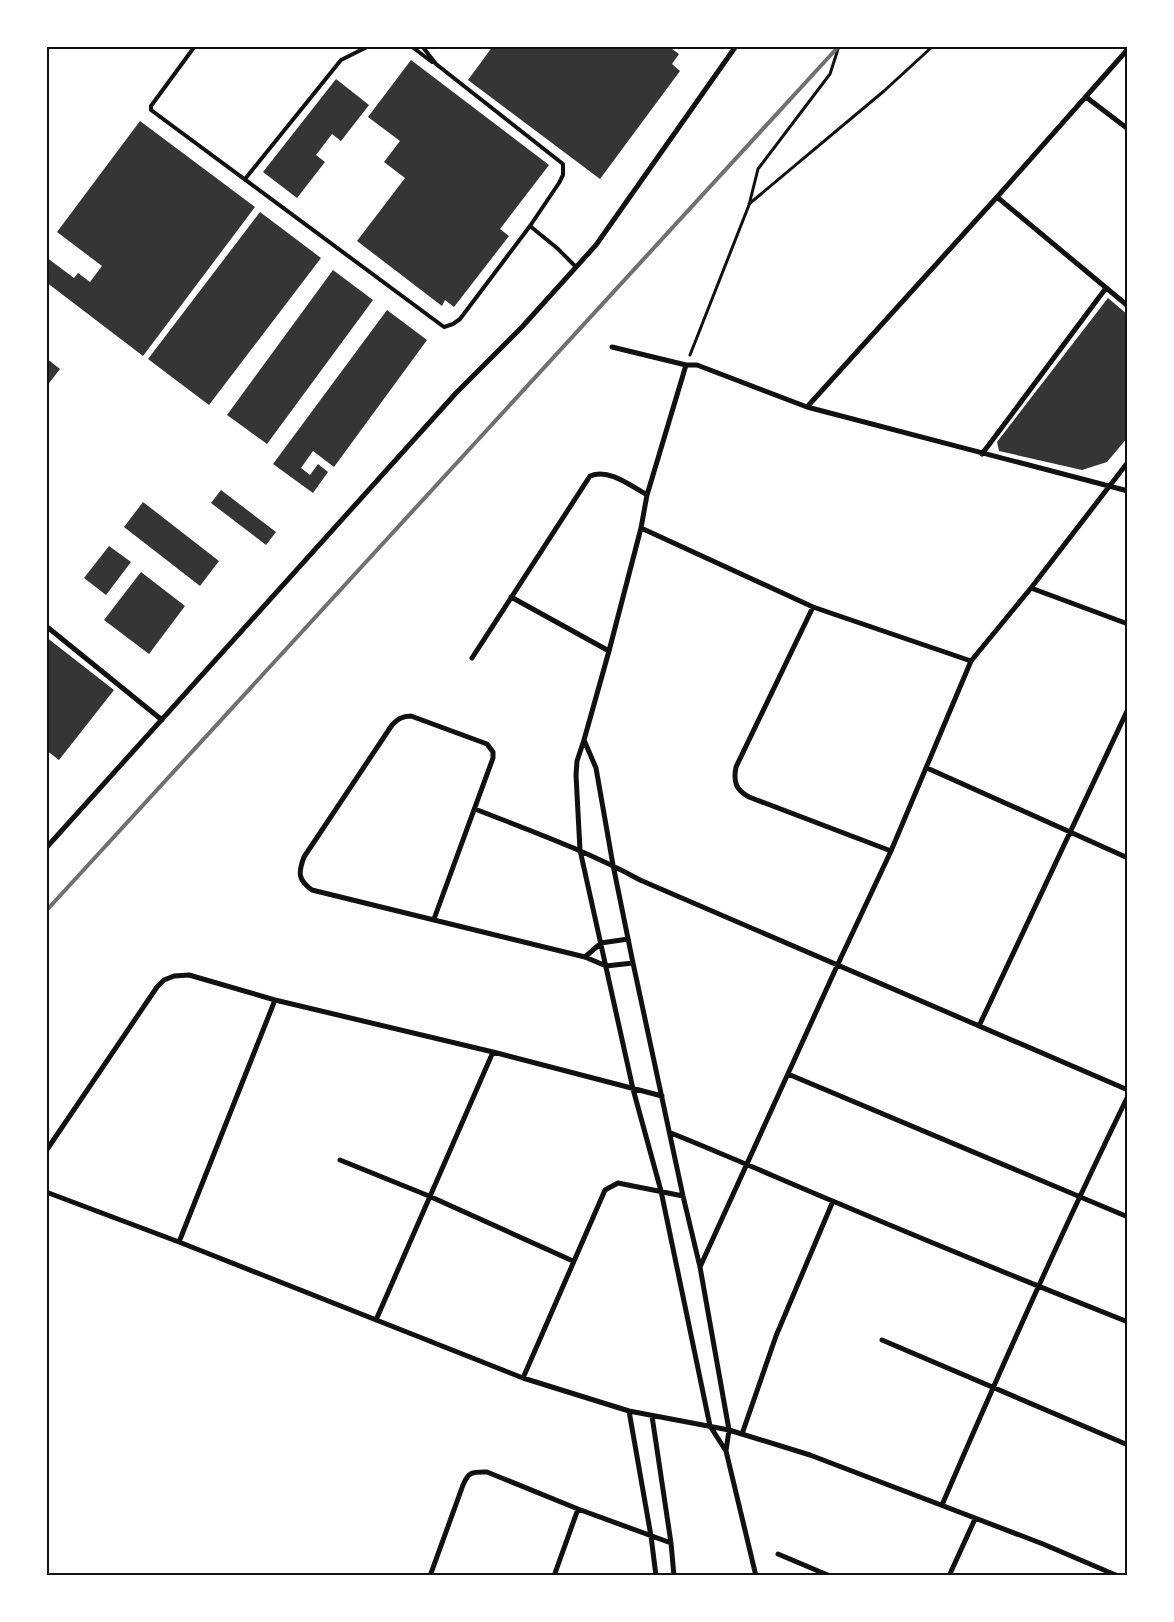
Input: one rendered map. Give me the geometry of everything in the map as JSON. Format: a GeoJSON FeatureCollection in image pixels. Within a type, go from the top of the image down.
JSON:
{"type":"FeatureCollection","features":[{"type":"Feature","properties":{"kind":"street"},"geometry":{"type":"LineString","coordinates":[[46,848],[450,400],[522,327],[607,231],[736,46]]}},
{"type":"Feature","properties":{"kind":"street"},"geometry":{"type":"LineString","coordinates":[[807,407],[1128,49]]}},
{"type":"Feature","properties":{"kind":"street"},"geometry":{"type":"LineString","coordinates":[[1086,97],[1128,129]]}},
{"type":"Feature","properties":{"kind":"street"},"geometry":{"type":"LineString","coordinates":[[997,197],[1128,306]]}},
{"type":"Feature","properties":{"kind":"street"},"geometry":{"type":"LineString","coordinates":[[982,454],[1106,288]]}},
{"type":"Feature","properties":{"kind":"street"},"geometry":{"type":"LineString","coordinates":[[612,347],[686,365],[697,365],[807,407],[1128,491]]}},
{"type":"Feature","properties":{"kind":"street"},"geometry":{"type":"LineString","coordinates":[[686,365],[647,495],[641,528],[609,651],[577,761],[580,850],[632,1089],[661,1191],[710,1426],[726,1451],[756,1576]]}},
{"type":"Feature","properties":{"kind":"street"},"geometry":{"type":"LineString","coordinates":[[700,1267],[891,851],[971,661],[1031,588],[1128,462]]}},
{"type":"Feature","properties":{"kind":"street"},"geometry":{"type":"LineString","coordinates":[[472,658],[590,476],[597,473],[606,474],[647,495]]}},
{"type":"Feature","properties":{"kind":"street"},"geometry":{"type":"LineString","coordinates":[[641,528],[813,607],[971,661]]}},
{"type":"Feature","properties":{"kind":"street"},"geometry":{"type":"LineString","coordinates":[[1031,588],[1128,624]]}},
{"type":"Feature","properties":{"kind":"street"},"geometry":{"type":"LineString","coordinates":[[511,597],[609,651]]}},
{"type":"Feature","properties":{"kind":"street"},"geometry":{"type":"LineString","coordinates":[[813,607],[736,767],[734,776],[736,785],[750,797],[891,851]]}},
{"type":"Feature","properties":{"kind":"street"},"geometry":{"type":"LineString","coordinates":[[46,626],[162,720]]}},
{"type":"Feature","properties":{"kind":"street"},"geometry":{"type":"LineString","coordinates":[[979,1026],[1128,710]]}},
{"type":"Feature","properties":{"kind":"street"},"geometry":{"type":"LineString","coordinates":[[434,919],[475,809],[493,758],[493,752],[487,744],[412,716],[401,717],[392,725],[304,857],[300,876],[303,884],[312,890],[585,957],[606,966],[633,963]]}},
{"type":"Feature","properties":{"kind":"street"},"geometry":{"type":"LineString","coordinates":[[584,740],[596,768],[633,963],[700,1267],[729,1430],[726,1451]]}},
{"type":"Feature","properties":{"kind":"street"},"geometry":{"type":"LineString","coordinates":[[927,768],[1128,858]]}},
{"type":"Feature","properties":{"kind":"street"},"geometry":{"type":"LineString","coordinates":[[475,809],[580,850],[640,880],[1128,1090]]}},
{"type":"Feature","properties":{"kind":"street"},"geometry":{"type":"LineString","coordinates":[[585,957],[601,943],[628,939]]}},
{"type":"Feature","properties":{"kind":"street"},"geometry":{"type":"LineString","coordinates":[[46,1151],[157,987],[164,980],[174,976],[189,975],[275,1000],[493,1052],[662,1096]]}},
{"type":"Feature","properties":{"kind":"street"},"geometry":{"type":"LineString","coordinates":[[179,1242],[275,1000]]}},
{"type":"Feature","properties":{"kind":"street"},"geometry":{"type":"LineString","coordinates":[[376,1320],[493,1052]]}},
{"type":"Feature","properties":{"kind":"street"},"geometry":{"type":"LineString","coordinates":[[788,1074],[1128,1217]]}},
{"type":"Feature","properties":{"kind":"street"},"geometry":{"type":"LineString","coordinates":[[942,1506],[992,1387],[1079,1196],[1128,1096]]}},
{"type":"Feature","properties":{"kind":"street"},"geometry":{"type":"LineString","coordinates":[[671,1133],[748,1163],[833,1201],[1128,1322]]}},
{"type":"Feature","properties":{"kind":"street"},"geometry":{"type":"LineString","coordinates":[[340,1160],[429,1196],[573,1261]]}},
{"type":"Feature","properties":{"kind":"street"},"geometry":{"type":"LineString","coordinates":[[523,1378],[605,1190],[618,1183],[683,1196]]}},
{"type":"Feature","properties":{"kind":"street"},"geometry":{"type":"LineString","coordinates":[[46,1192],[179,1242],[523,1378],[630,1411],[729,1430],[810,1455],[1118,1576]]}},
{"type":"Feature","properties":{"kind":"street"},"geometry":{"type":"LineString","coordinates":[[742,1434],[776,1336],[833,1201]]}},
{"type":"Feature","properties":{"kind":"street"},"geometry":{"type":"LineString","coordinates":[[882,1340],[1128,1445]]}},
{"type":"Feature","properties":{"kind":"street"},"geometry":{"type":"LineString","coordinates":[[630,1411],[656,1576]]}},
{"type":"Feature","properties":{"kind":"street"},"geometry":{"type":"LineString","coordinates":[[652,1416],[671,1543],[674,1576]]}},
{"type":"Feature","properties":{"kind":"street"},"geometry":{"type":"LineString","coordinates":[[430,1576],[466,1477],[474,1472],[487,1472],[578,1509],[671,1543]]}},
{"type":"Feature","properties":{"kind":"street"},"geometry":{"type":"LineString","coordinates":[[554,1576],[578,1509]]}},
{"type":"Feature","properties":{"kind":"street"},"geometry":{"type":"LineString","coordinates":[[949,1576],[975,1519]]}},
{"type":"Feature","properties":{"kind":"street"},"geometry":{"type":"LineString","coordinates":[[778,1554],[830,1576]]}},
{"type":"Feature","properties":{"kind":"lane"},"geometry":{"type":"LineString","coordinates":[[195,46],[151,106],[151,110],[444,327],[460,319],[530,226],[559,183],[563,175],[564,164],[411,46]]}},
{"type":"Feature","properties":{"kind":"lane"},"geometry":{"type":"LineString","coordinates":[[244,179],[341,60],[369,46]]}},
{"type":"Feature","properties":{"kind":"lane"},"geometry":{"type":"LineString","coordinates":[[422,46],[436,64]]}},
{"type":"Feature","properties":{"kind":"lane"},"geometry":{"type":"LineString","coordinates":[[530,226],[557,248],[576,267]]}},
{"type":"Feature","properties":{"kind":"path"},"geometry":{"type":"LineString","coordinates":[[686,365],[749,205],[758,169],[830,74],[839,46]]}},
{"type":"Feature","properties":{"kind":"path"},"geometry":{"type":"LineString","coordinates":[[749,205],[884,91],[933,46]]}},
{"type":"Feature","properties":{"kind":"building"},"geometry":{"type":"Polygon","coordinates":[[[493,46],[668,46],[679,54],[672,64],[680,71],[600,179],[468,80],[493,46]]]}},
{"type":"Feature","properties":{"kind":"building"},"geometry":{"type":"Polygon","coordinates":[[[411,60],[549,165],[500,229],[509,236],[454,307],[445,300],[442,306],[357,241],[405,178],[384,162],[400,141],[368,117],[411,60]]]}},
{"type":"Feature","properties":{"kind":"building"},"geometry":{"type":"Polygon","coordinates":[[[336,79],[369,105],[341,141],[332,134],[316,155],[325,162],[297,198],[263,172],[336,79]]]}},
{"type":"Feature","properties":{"kind":"building"},"geometry":{"type":"Polygon","coordinates":[[[140,121],[255,207],[143,356],[46,282],[46,257],[74,278],[78,273],[90,282],[102,266],[57,232],[140,121]]]}},
{"type":"Feature","properties":{"kind":"building"},"geometry":{"type":"Polygon","coordinates":[[[260,212],[321,258],[209,405],[148,359],[260,212]]]}},
{"type":"Feature","properties":{"kind":"building"},"geometry":{"type":"Polygon","coordinates":[[[333,270],[373,300],[267,444],[227,415],[333,270]]]}},
{"type":"Feature","properties":{"kind":"building"},"geometry":{"type":"Polygon","coordinates":[[[1108,298],[1128,315],[1128,437],[1107,462],[1082,470],[999,451],[997,442],[1108,298]]]}},
{"type":"Feature","properties":{"kind":"building"},"geometry":{"type":"Polygon","coordinates":[[[387,310],[427,340],[334,467],[313,451],[301,468],[310,475],[318,464],[328,472],[313,493],[273,464],[387,310]]]}},
{"type":"Feature","properties":{"kind":"building"},"geometry":{"type":"Polygon","coordinates":[[[46,358],[60,369],[46,387],[46,358]]]}},
{"type":"Feature","properties":{"kind":"building"},"geometry":{"type":"Polygon","coordinates":[[[221,490],[276,532],[266,545],[211,503],[221,490]]]}},
{"type":"Feature","properties":{"kind":"building"},"geometry":{"type":"Polygon","coordinates":[[[143,502],[219,561],[200,586],[124,527],[143,502]]]}},
{"type":"Feature","properties":{"kind":"building"},"geometry":{"type":"Polygon","coordinates":[[[109,546],[131,562],[106,595],[84,578],[109,546]]]}},
{"type":"Feature","properties":{"kind":"building"},"geometry":{"type":"Polygon","coordinates":[[[141,572],[185,606],[149,654],[104,620],[141,572]]]}},
{"type":"Feature","properties":{"kind":"building"},"geometry":{"type":"Polygon","coordinates":[[[46,637],[114,690],[59,760],[46,750],[46,637]]]}},
{"type":"Feature","properties":{"kind":"railway"},"geometry":{"type":"LineString","coordinates":[[46,911],[839,46]]}}]}
